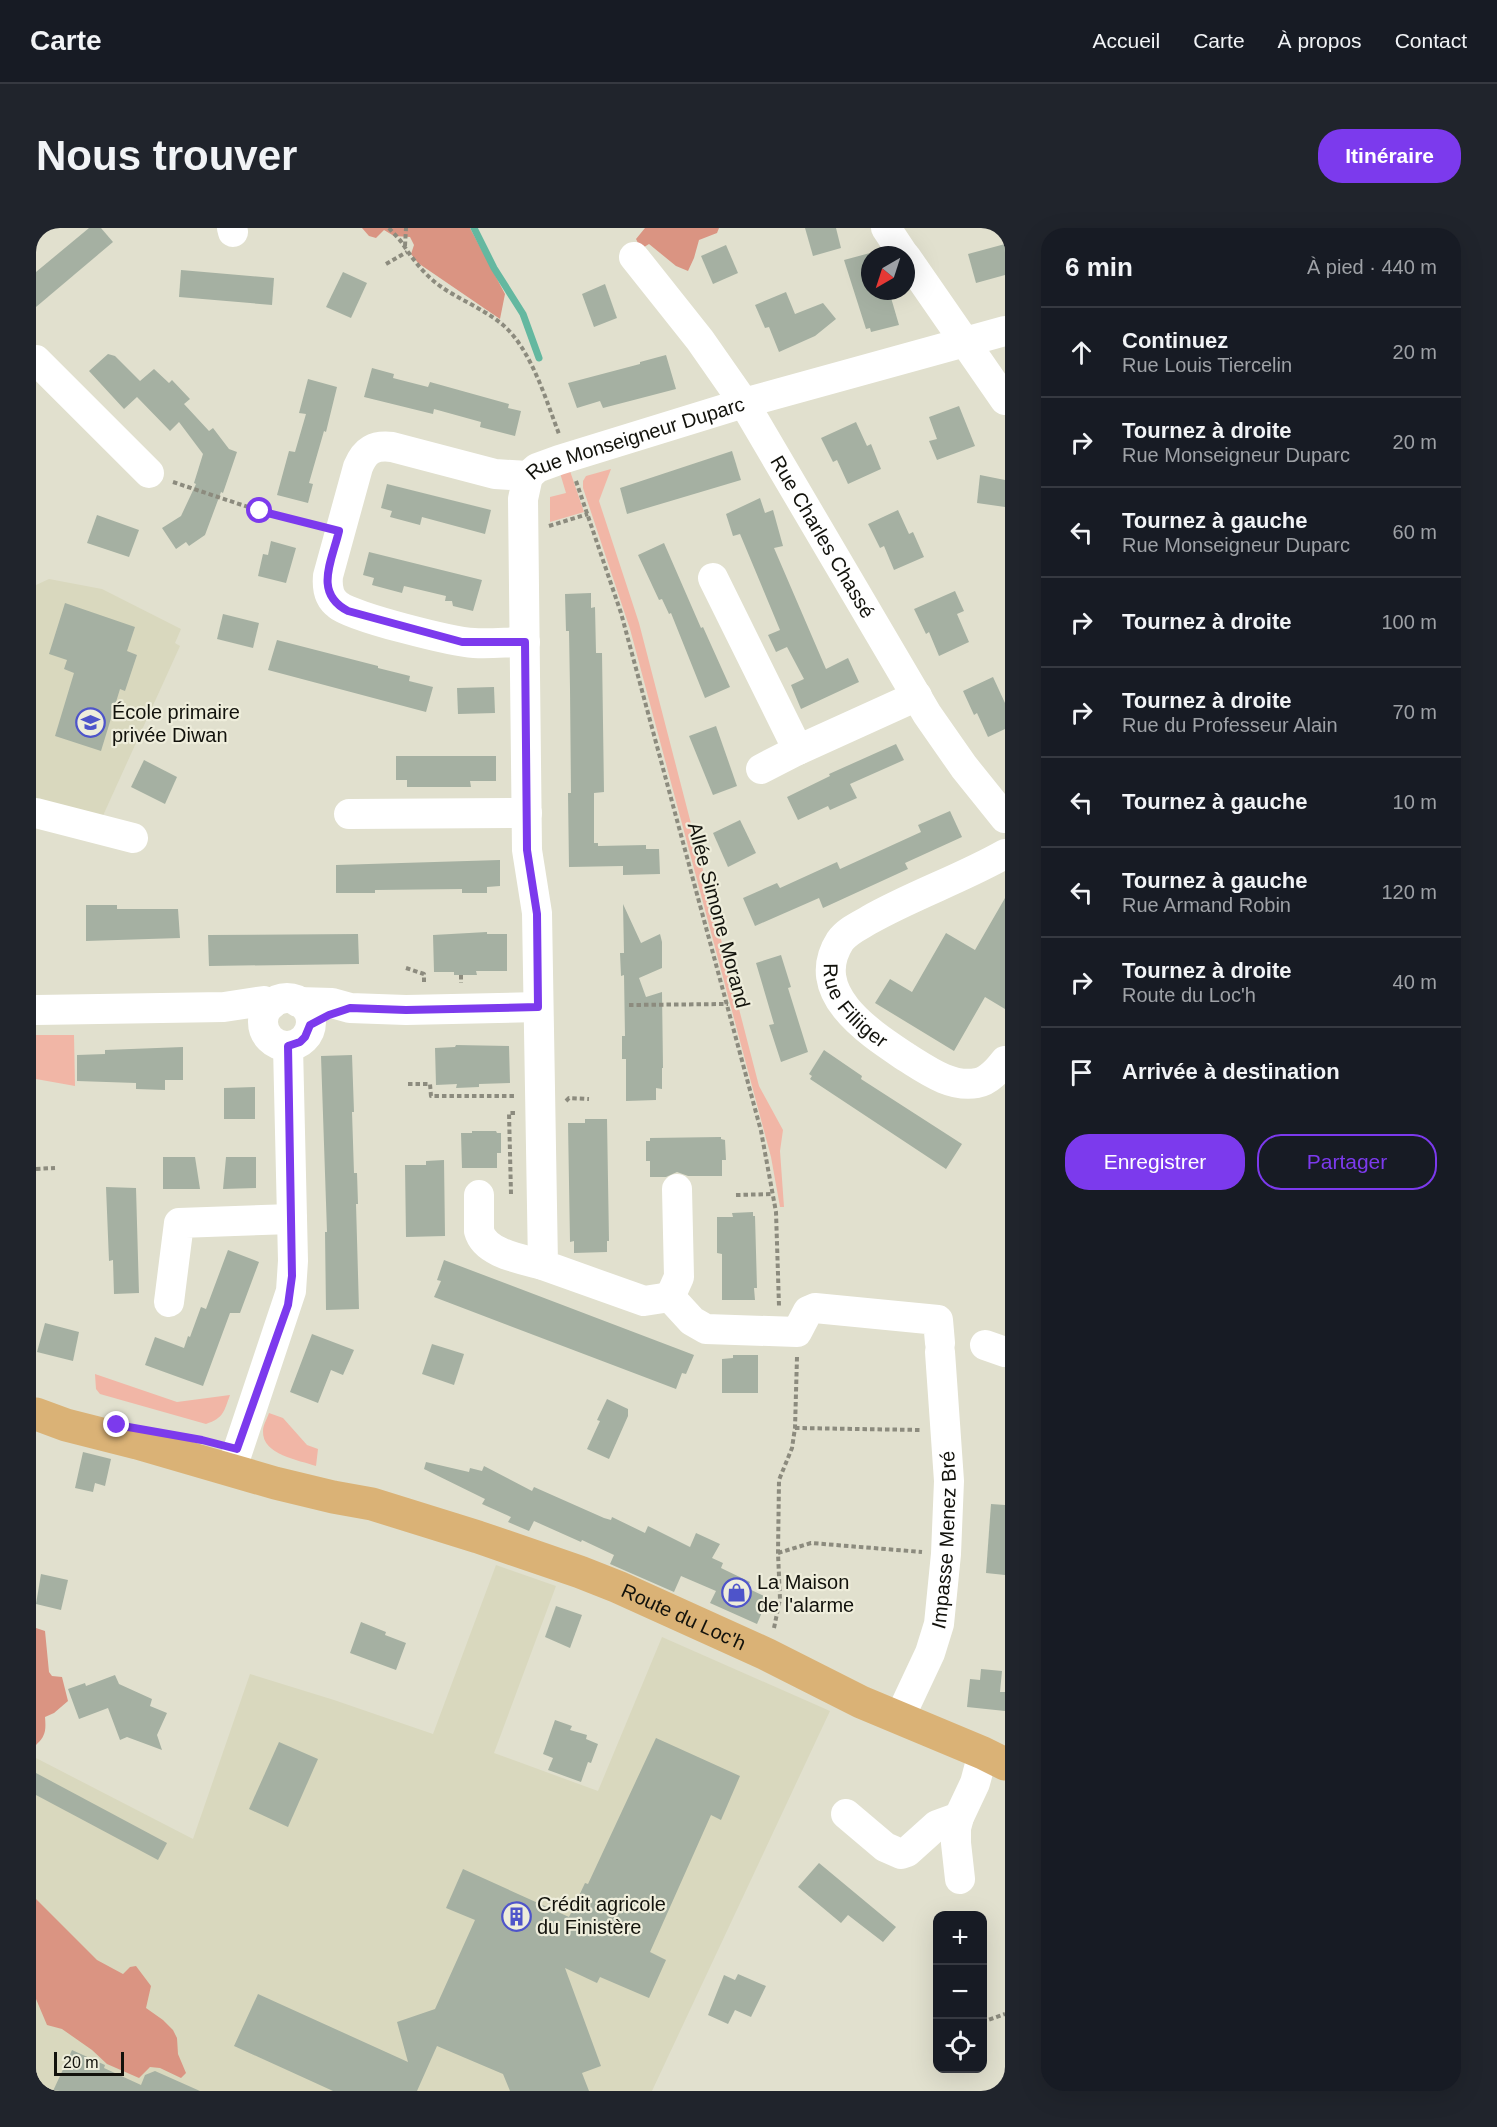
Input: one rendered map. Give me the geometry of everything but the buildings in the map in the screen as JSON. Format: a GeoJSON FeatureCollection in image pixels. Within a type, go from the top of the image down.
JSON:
{"type":"FeatureCollection","features":[{"type":"Feature","properties":{"kind":"main road","name":"Route du Loc'h"},"geometry":{"type":"LineString","coordinates":[[37,1411],[66,1425],[137,1443],[234,1460],[291,1466],[372,1504],[495,1543],[618,1587],[766,1654],[861,1702],[998,1758]]}},
{"type":"Feature","properties":{"kind":"street"},"geometry":{"type":"LineString","coordinates":[[886,228],[898,246]]}},
{"type":"Feature","properties":{"kind":"street","name":"Rue Charles Chassé"},"geometry":{"type":"LineString","coordinates":[[634,257],[700,340],[744,403],[917,696],[964,768],[1005,818]]}},
{"type":"Feature","properties":{"kind":"street"},"geometry":{"type":"LineString","coordinates":[[915,271],[1005,400]]}},
{"type":"Feature","properties":{"kind":"street","name":"Rue Monseigneur Duparc"},"geometry":{"type":"LineString","coordinates":[[525,642],[462,642],[362,616],[339,606],[333,600],[327,585],[339,531],[358,467],[366,452],[380,446],[392,447],[495,474],[528,476],[537,468],[567,457],[744,403],[1005,331]]}},
{"type":"Feature","properties":{"kind":"street"},"geometry":{"type":"LineString","coordinates":[[36,360],[149,473]]}},
{"type":"Feature","properties":{"kind":"street"},"geometry":{"type":"LineString","coordinates":[[528,476],[524,490],[523,526],[527,813],[528,860],[535,890],[537,914],[543,1265]]}},
{"type":"Feature","properties":{"kind":"street"},"geometry":{"type":"LineString","coordinates":[[713,578],[798,750]]}},
{"type":"Feature","properties":{"kind":"street"},"geometry":{"type":"LineString","coordinates":[[761,768],[917,696]]}},
{"type":"Feature","properties":{"kind":"street"},"geometry":{"type":"LineString","coordinates":[[36,813],[133,838]]}},
{"type":"Feature","properties":{"kind":"street"},"geometry":{"type":"LineString","coordinates":[[349,814],[527,813]]}},
{"type":"Feature","properties":{"kind":"street","name":"Rue Filiiger"},"geometry":{"type":"LineString","coordinates":[[1005,854],[881,913],[850,931],[841,939],[832,958],[832,979],[842,1004],[858,1023],[889,1046],[943,1078],[969,1084],[982,1082],[992,1076],[1005,1061]]}},
{"type":"Feature","properties":{"kind":"street"},"geometry":{"type":"LineString","coordinates":[[36,1010],[224,1007],[243,1014],[329,1015],[350,1008],[406,1010],[538,1007]]}},
{"type":"Feature","properties":{"kind":"street"},"geometry":{"type":"LineString","coordinates":[[234,1460],[288,1305],[293,1261],[288,1046],[274,1042],[265,1032],[286,1014]]}},
{"type":"Feature","properties":{"kind":"street"},"geometry":{"type":"LineString","coordinates":[[670,1297],[679,1277],[677,1189]]}},
{"type":"Feature","properties":{"kind":"street"},"geometry":{"type":"LineString","coordinates":[[479,1195],[480,1236],[496,1250],[645,1301],[670,1297]]}},
{"type":"Feature","properties":{"kind":"street"},"geometry":{"type":"LineString","coordinates":[[169,1302],[179,1222],[292,1219]]}},
{"type":"Feature","properties":{"kind":"street"},"geometry":{"type":"LineString","coordinates":[[670,1297],[692,1321],[706,1329],[788,1332]]}},
{"type":"Feature","properties":{"kind":"street","name":"Impasse Menez Bré"},"geometry":{"type":"LineString","coordinates":[[788,1332],[808,1311],[815,1308],[940,1338],[949,1481],[946,1554],[939,1624],[930,1653],[899,1719]]}},
{"type":"Feature","properties":{"kind":"street"},"geometry":{"type":"LineString","coordinates":[[960,1879],[956,1843],[959,1817],[975,1783],[998,1758]]}},
{"type":"Feature","properties":{"kind":"street"},"geometry":{"type":"LineString","coordinates":[[846,1814],[895,1853],[907,1852],[938,1825],[959,1817]]}},
{"type":"Feature","properties":{"kind":"path"},"geometry":{"type":"LineString","coordinates":[[389,228],[405,246]]}},
{"type":"Feature","properties":{"kind":"path"},"geometry":{"type":"LineString","coordinates":[[387,264],[406,252],[406,228]]}},
{"type":"Feature","properties":{"kind":"path","name":"Allée Simone Morand"},"geometry":{"type":"LineString","coordinates":[[406,252],[440,285],[503,325],[516,339],[533,369],[588,514],[621,613],[761,1131],[776,1212],[795,1428],[792,1448],[779,1480],[777,1553],[780,1599],[772,1638],[766,1654]]}},
{"type":"Feature","properties":{"kind":"path"},"geometry":{"type":"LineString","coordinates":[[149,473],[260,511],[339,531]]}},
{"type":"Feature","properties":{"kind":"path"},"geometry":{"type":"LineString","coordinates":[[523,526],[533,526],[538,530],[588,514]]}},
{"type":"Feature","properties":{"kind":"path"},"geometry":{"type":"LineString","coordinates":[[406,968],[424,974],[424,983],[433,983]]}},
{"type":"Feature","properties":{"kind":"path"},"geometry":{"type":"LineString","coordinates":[[452,982],[461,983],[461,975]]}},
{"type":"Feature","properties":{"kind":"path"},"geometry":{"type":"LineString","coordinates":[[629,1005],[728,1004]]}},
{"type":"Feature","properties":{"kind":"path"},"geometry":{"type":"LineString","coordinates":[[408,1084],[430,1084],[431,1096],[539,1096]]}},
{"type":"Feature","properties":{"kind":"path"},"geometry":{"type":"LineString","coordinates":[[36,1169],[55,1168]]}},
{"type":"Feature","properties":{"kind":"path"},"geometry":{"type":"LineString","coordinates":[[479,1195],[541,1193]]}},
{"type":"Feature","properties":{"kind":"path"},"geometry":{"type":"LineString","coordinates":[[736,1195],[773,1194]]}},
{"type":"Feature","properties":{"kind":"path"},"geometry":{"type":"LineString","coordinates":[[795,1428],[946,1430]]}},
{"type":"Feature","properties":{"kind":"path"},"geometry":{"type":"LineString","coordinates":[[777,1553],[811,1543],[946,1554]]}},
{"type":"Feature","properties":{"kind":"path"},"geometry":{"type":"LineString","coordinates":[[987,2020],[1005,2014]]}},
{"type":"Feature","properties":{"kind":"shaded area"},"geometry":{"type":"Polygon","coordinates":[[[362,228],[470,228],[505,294],[500,319],[418,263],[411,254],[414,245],[410,237],[394,236],[384,230],[376,238],[369,236],[362,228]]]}},
{"type":"Feature","properties":{"kind":"shaded area"},"geometry":{"type":"Polygon","coordinates":[[[645,228],[719,228],[717,233],[699,240],[688,271],[676,266],[649,244],[641,249],[636,239],[645,228]]]}},
{"type":"Feature","properties":{"kind":"shaded area"},"geometry":{"type":"Polygon","coordinates":[[[611,469],[599,501],[639,623],[759,1086],[783,1130],[780,1151],[784,1207],[780,1207],[771,1157],[630,629],[583,488],[586,476],[611,469]]]}},
{"type":"Feature","properties":{"kind":"shaded area"},"geometry":{"type":"Polygon","coordinates":[[[570,471],[584,512],[550,522],[550,497],[566,493],[560,473],[570,471]]]}},
{"type":"Feature","properties":{"kind":"shaded area","name":"École primaire privée Diwan"},"geometry":{"type":"Polygon","coordinates":[[[49,579],[102,589],[181,629],[175,643],[180,646],[101,820],[36,801],[36,585],[49,579]]]}},
{"type":"Feature","properties":{"kind":"shaded area"},"geometry":{"type":"Polygon","coordinates":[[[36,1035],[74,1035],[75,1086],[36,1079],[36,1035]]]}},
{"type":"Feature","properties":{"kind":"shaded area"},"geometry":{"type":"Polygon","coordinates":[[[95,1374],[177,1402],[230,1395],[225,1410],[212,1422],[206,1424],[100,1394],[96,1389],[95,1374]]]}},
{"type":"Feature","properties":{"kind":"shaded area"},"geometry":{"type":"Polygon","coordinates":[[[269,1413],[283,1418],[307,1445],[318,1449],[316,1466],[291,1459],[268,1446],[263,1431],[269,1413]]]}},
{"type":"Feature","properties":{"kind":"shaded area"},"geometry":{"type":"Polygon","coordinates":[[[496,1565],[556,1586],[494,1753],[598,1791],[662,1637],[830,1711],[652,2091],[36,2091],[36,1758],[193,1839],[250,1674],[433,1734],[496,1565]]]}},
{"type":"Feature","properties":{"kind":"shaded area"},"geometry":{"type":"Polygon","coordinates":[[[36,1628],[45,1631],[49,1672],[52,1676],[62,1677],[68,1701],[54,1713],[45,1717],[45,1732],[36,1745],[36,1628]]]}},
{"type":"Feature","properties":{"kind":"shaded area"},"geometry":{"type":"Polygon","coordinates":[[[36,1899],[97,1960],[123,1974],[130,1967],[136,1966],[151,1986],[146,2008],[163,2020],[177,2038],[178,2054],[186,2073],[181,2078],[160,2068],[150,2067],[139,2078],[107,2064],[92,2050],[62,2029],[47,2025],[36,1999],[36,1899]]]}},
{"type":"Feature","properties":{"kind":"waterway"},"geometry":{"type":"LineString","coordinates":[[474,228],[494,268],[523,314],[539,358]]}},
{"type":"Feature","properties":{"kind":"place","name":"École primaire privée Diwan"},"geometry":{"type":"Point","coordinates":[91,723]}},
{"type":"Feature","properties":{"kind":"place","name":"La Maison de l'alarme"},"geometry":{"type":"Point","coordinates":[736,1593]}},
{"type":"Feature","properties":{"kind":"place","name":"Crédit agricole du Finistère"},"geometry":{"type":"Point","coordinates":[516,1916]}},
{"type":"Feature","properties":{"kind":"route"},"geometry":{"type":"LineString","coordinates":[[117,1425],[202,1440],[237,1449],[291,1291],[293,1261],[288,1046],[300,1042],[310,1025],[350,1008],[406,1010],[538,1007],[537,914],[527,850],[525,642],[462,642],[348,611],[333,600],[327,585],[339,531],[260,511]]}}]}
